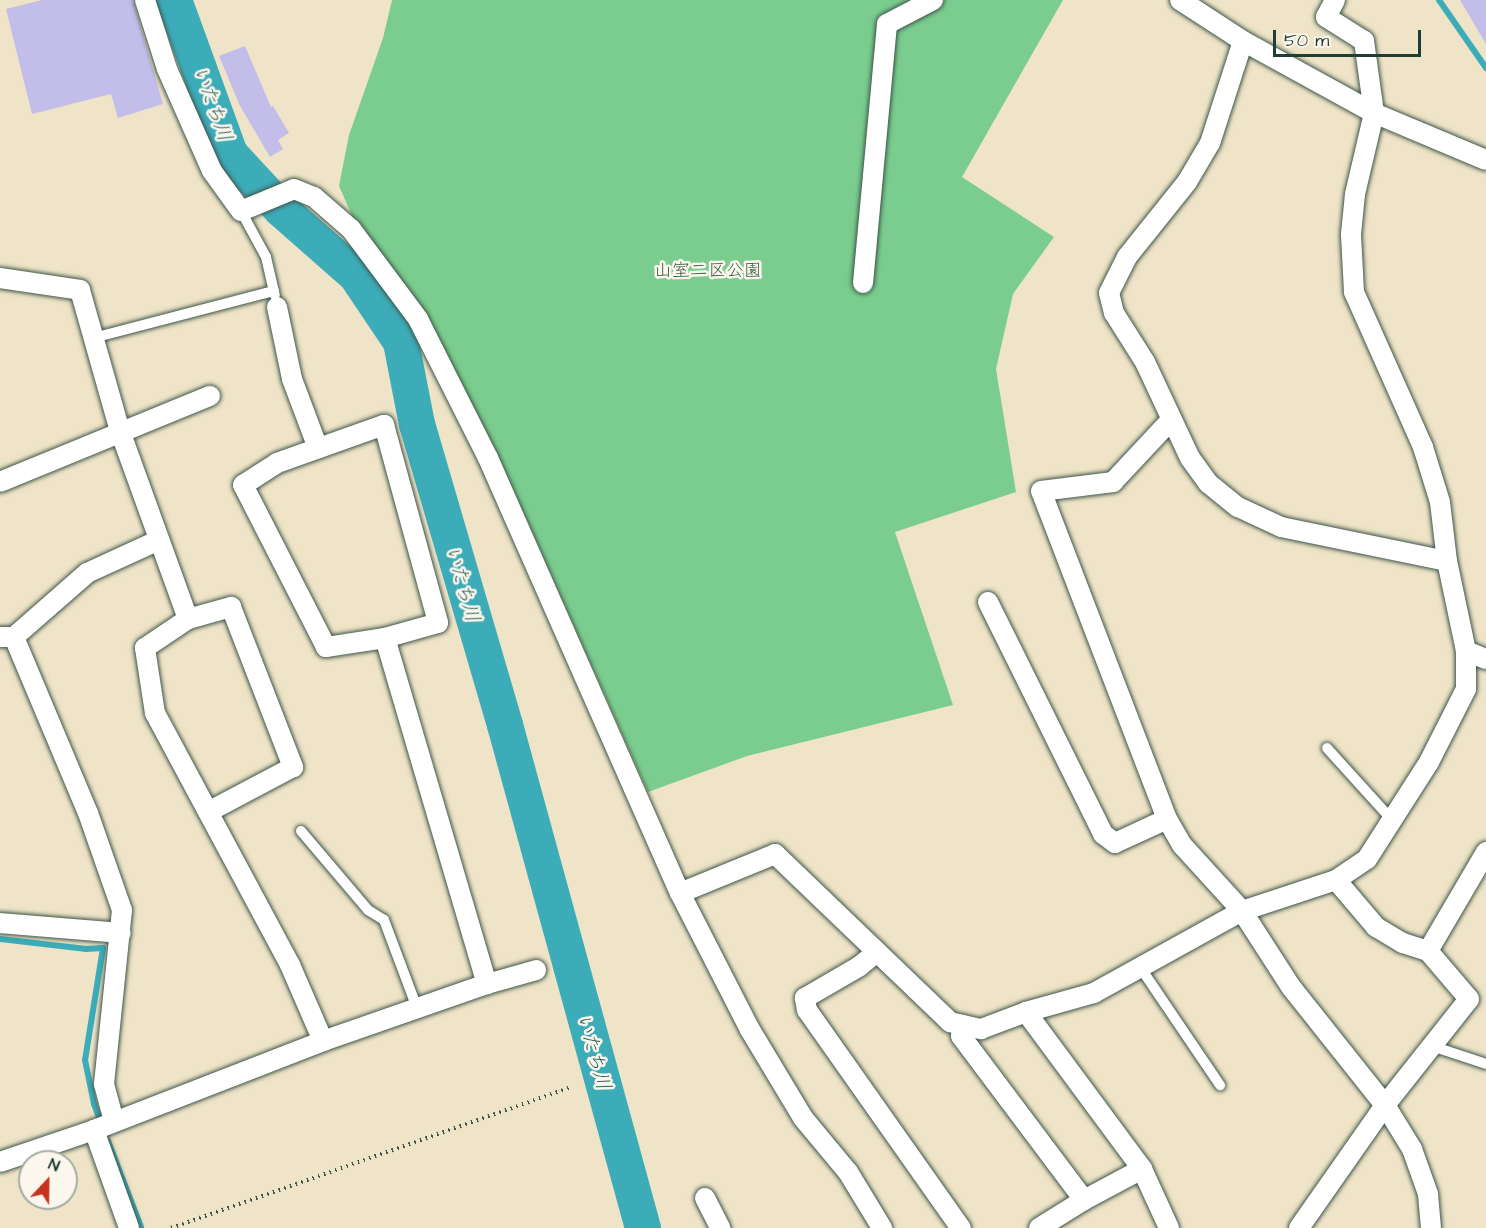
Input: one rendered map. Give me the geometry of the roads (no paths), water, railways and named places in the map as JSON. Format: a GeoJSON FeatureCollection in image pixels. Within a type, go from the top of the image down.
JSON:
{"type":"FeatureCollection","features":[{"type":"Feature","properties":{"kind":"street"},"geometry":{"type":"LineString","coordinates":[[145,0],[166,69],[212,171],[241,212],[294,189],[314,197],[351,229],[418,319],[488,458],[680,893],[749,1028],[803,1118],[848,1172],[882,1228]]}},
{"type":"Feature","properties":{"kind":"street"},"geometry":{"type":"LineString","coordinates":[[863,283],[887,24],[933,0]]}},
{"type":"Feature","properties":{"kind":"street"},"geometry":{"type":"LineString","coordinates":[[1180,0],[1243,41],[1374,113],[1486,160]]}},
{"type":"Feature","properties":{"kind":"street"},"geometry":{"type":"LineString","coordinates":[[680,893],[775,854],[950,1022],[981,1029],[1026,1012],[1094,993],[1242,911],[1336,880],[1367,859],[1429,762],[1466,689],[1466,651],[1447,561],[1440,502],[1423,447],[1354,292],[1351,234],[1355,194],[1374,113],[1364,42],[1326,17],[1335,0]]}},
{"type":"Feature","properties":{"kind":"street"},"geometry":{"type":"LineString","coordinates":[[1243,41],[1210,143],[1187,182],[1127,257],[1109,293],[1114,313],[1145,362],[1190,458],[1208,483],[1238,507],[1281,526],[1447,561]]}},
{"type":"Feature","properties":{"kind":"street"},"geometry":{"type":"LineString","coordinates":[[0,278],[80,290],[120,430],[188,620]]}},
{"type":"Feature","properties":{"kind":"street"},"geometry":{"type":"LineString","coordinates":[[276,299],[292,379],[318,448]]}},
{"type":"Feature","properties":{"kind":"street"},"geometry":{"type":"LineString","coordinates":[[0,482],[120,430],[210,396]]}},
{"type":"Feature","properties":{"kind":"street"},"geometry":{"type":"LineString","coordinates":[[1172,419],[1113,482],[1041,491],[1167,819],[1182,845],[1242,911],[1291,987],[1385,1105],[1412,1149],[1428,1194],[1431,1228]]}},
{"type":"Feature","properties":{"kind":"street"},"geometry":{"type":"LineString","coordinates":[[384,425],[438,623],[386,638],[326,647],[243,485],[277,463],[318,448],[384,425]]}},
{"type":"Feature","properties":{"kind":"street"},"geometry":{"type":"LineString","coordinates":[[114,1122],[104,1084],[122,909],[88,813],[7,637],[87,573],[159,540]]}},
{"type":"Feature","properties":{"kind":"street"},"geometry":{"type":"LineString","coordinates":[[988,603],[1103,834],[1115,843],[1167,819]]}},
{"type":"Feature","properties":{"kind":"street"},"geometry":{"type":"LineString","coordinates":[[208,812],[293,767],[231,607],[188,620],[145,648],[155,713],[208,812],[290,965],[324,1041]]}},
{"type":"Feature","properties":{"kind":"street"},"geometry":{"type":"LineString","coordinates":[[386,638],[487,984]]}},
{"type":"Feature","properties":{"kind":"street"},"geometry":{"type":"LineString","coordinates":[[1466,651],[1486,659]]}},
{"type":"Feature","properties":{"kind":"street"},"geometry":{"type":"LineString","coordinates":[[1428,951],[1486,852]]}},
{"type":"Feature","properties":{"kind":"street"},"geometry":{"type":"LineString","coordinates":[[1299,1228],[1385,1105],[1432,1046],[1478,1000],[1428,951],[1404,943],[1376,927],[1336,880]]}},
{"type":"Feature","properties":{"kind":"street"},"geometry":{"type":"LineString","coordinates":[[0,923],[121,933]]}},
{"type":"Feature","properties":{"kind":"street"},"geometry":{"type":"LineString","coordinates":[[877,952],[860,966],[806,998],[807,1010],[961,1228]]}},
{"type":"Feature","properties":{"kind":"street"},"geometry":{"type":"LineString","coordinates":[[0,1162],[94,1130],[324,1041],[487,984],[536,970]]}},
{"type":"Feature","properties":{"kind":"street"},"geometry":{"type":"LineString","coordinates":[[1026,1012],[1142,1169],[1169,1228]]}},
{"type":"Feature","properties":{"kind":"street"},"geometry":{"type":"LineString","coordinates":[[963,1025],[961,1036],[1084,1200]]}},
{"type":"Feature","properties":{"kind":"street"},"geometry":{"type":"LineString","coordinates":[[94,1130],[129,1228]]}},
{"type":"Feature","properties":{"kind":"street"},"geometry":{"type":"LineString","coordinates":[[1040,1228],[1084,1200],[1142,1169]]}},
{"type":"Feature","properties":{"kind":"street"},"geometry":{"type":"LineString","coordinates":[[705,1198],[720,1228]]}},
{"type":"Feature","properties":{"kind":"lane"},"geometry":{"type":"LineString","coordinates":[[93,338],[276,299],[266,257],[241,212]]}},
{"type":"Feature","properties":{"kind":"lane"},"geometry":{"type":"LineString","coordinates":[[1328,748],[1392,820]]}},
{"type":"Feature","properties":{"kind":"lane"},"geometry":{"type":"LineString","coordinates":[[301,831],[368,910],[384,920],[417,1008]]}},
{"type":"Feature","properties":{"kind":"lane"},"geometry":{"type":"LineString","coordinates":[[1140,967],[1221,1085]]}},
{"type":"Feature","properties":{"kind":"lane"},"geometry":{"type":"LineString","coordinates":[[1432,1046],[1486,1064]]}},
{"type":"Feature","properties":{"kind":"waterway","name":"いたち川"},"geometry":{"type":"LineString","coordinates":[[174,0],[230,154],[282,210],[356,275],[401,342],[417,424],[505,725],[643,1228]]}},
{"type":"Feature","properties":{"kind":"waterway"},"geometry":{"type":"LineString","coordinates":[[1439,0],[1486,68]]}},
{"type":"Feature","properties":{"kind":"waterway"},"geometry":{"type":"LineString","coordinates":[[0,939],[86,949],[103,948],[85,1060],[94,1104],[101,1123]]}},
{"type":"Feature","properties":{"kind":"waterway"},"geometry":{"type":"LineString","coordinates":[[108,1141],[141,1227]]}},
{"type":"Feature","properties":{"kind":"park label","name":"山室二区公園"},"geometry":{"type":"Point","coordinates":[708,271]}}]}
